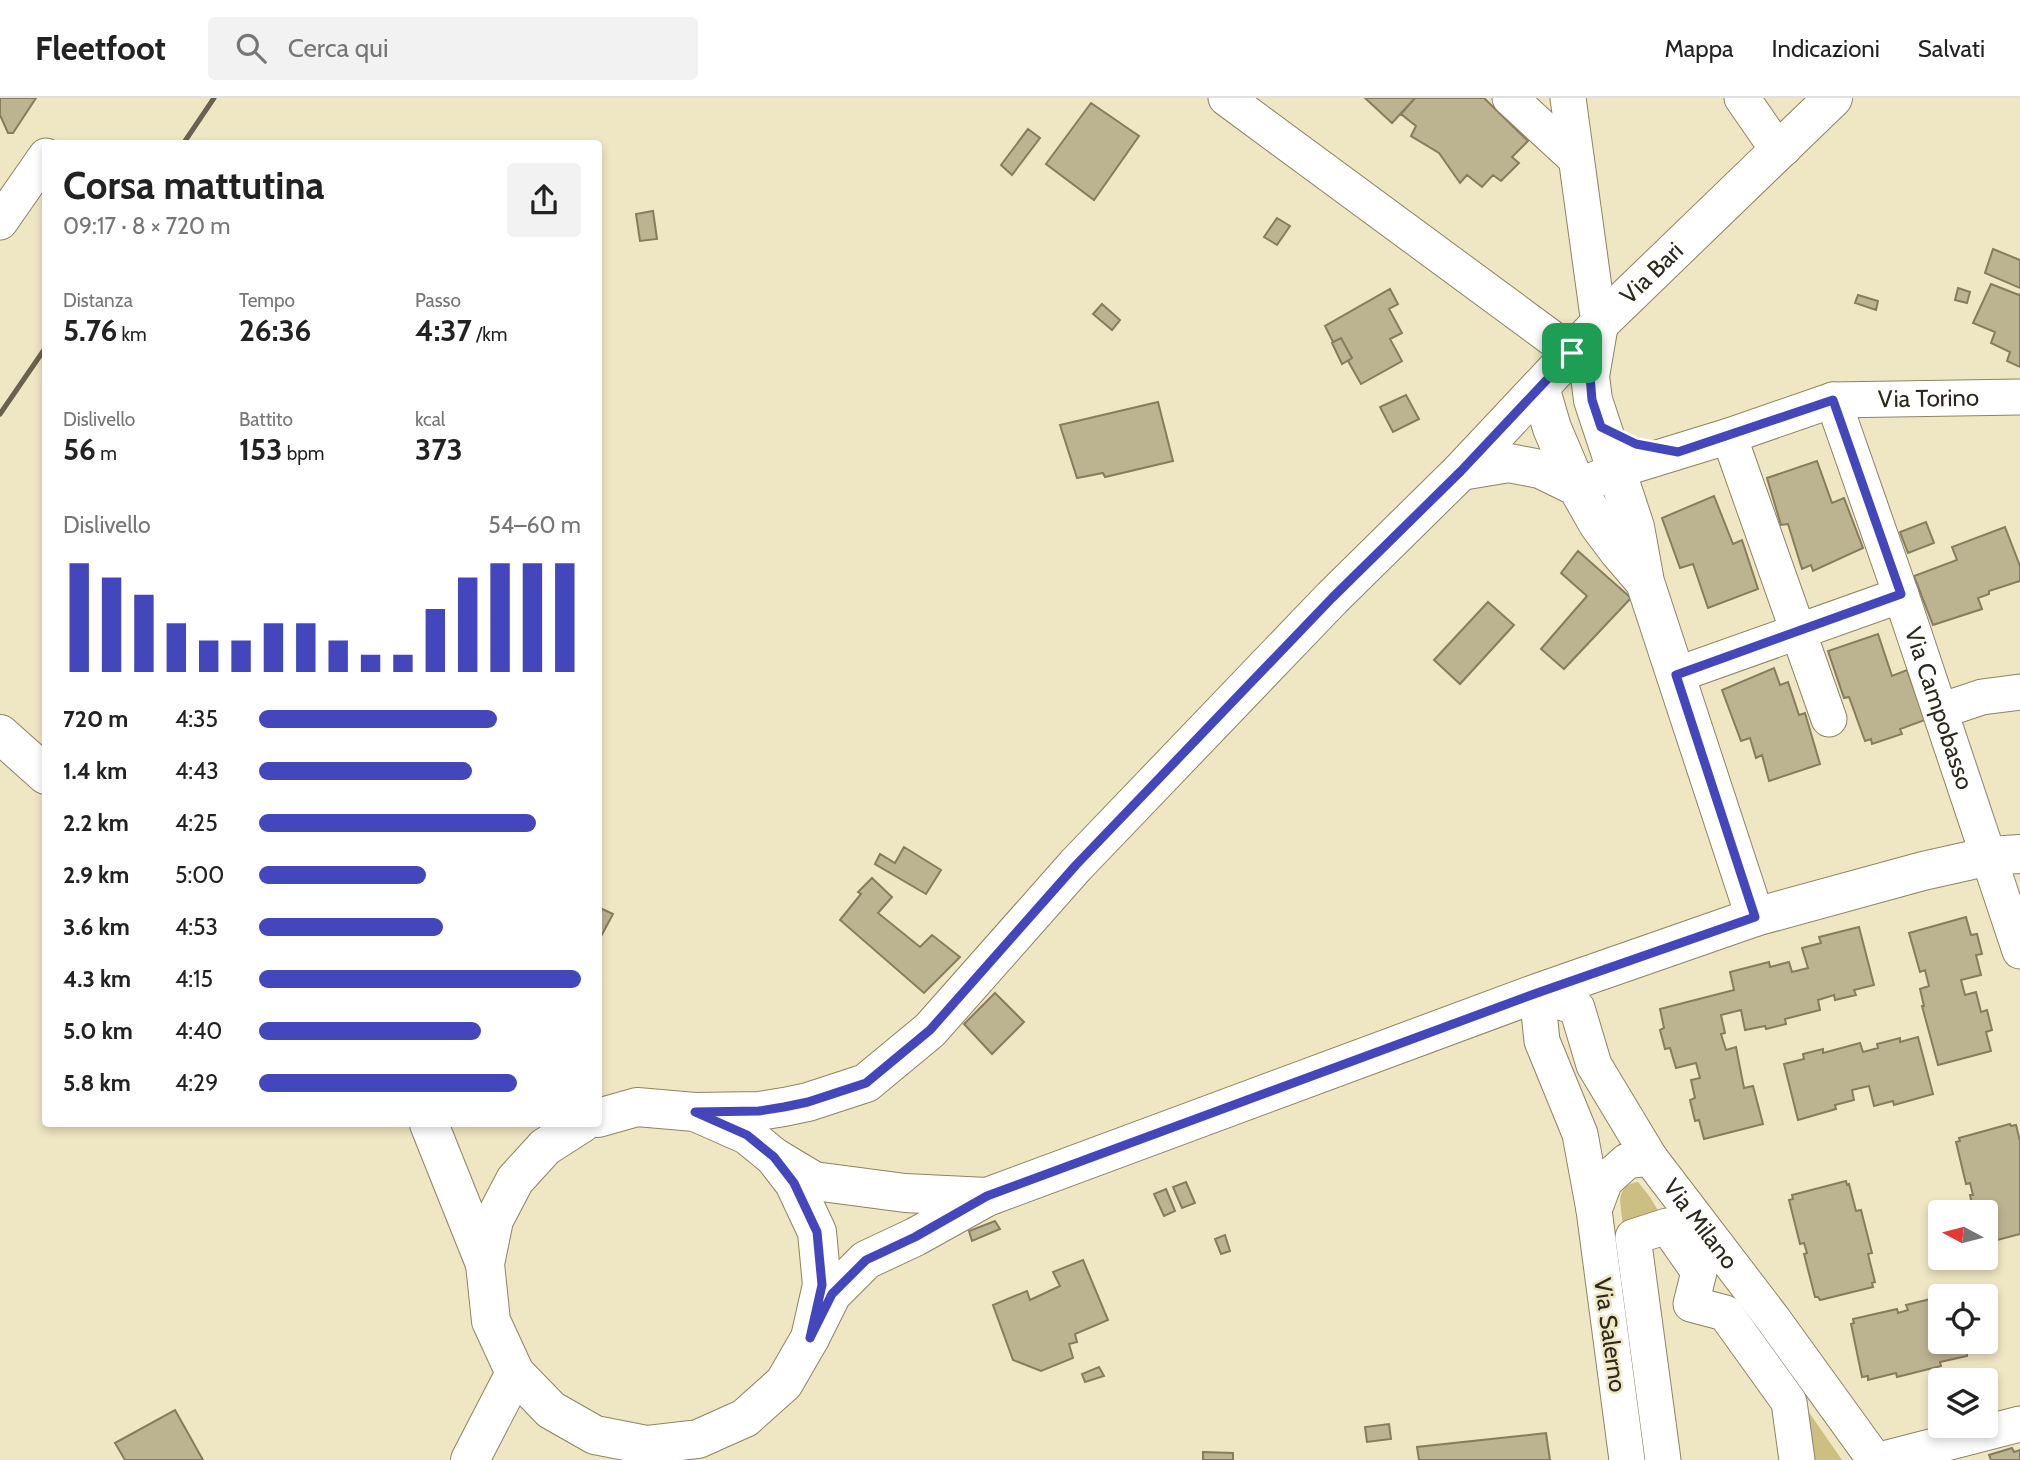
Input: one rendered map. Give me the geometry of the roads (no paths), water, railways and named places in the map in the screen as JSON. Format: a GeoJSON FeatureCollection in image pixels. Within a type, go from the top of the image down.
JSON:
{"type":"FeatureCollection","features":[{"type":"Feature","properties":{"kind":"main road","name":"Via Bari"},"geometry":{"type":"LineString","coordinates":[[1599,324],[1833,98]]}},
{"type":"Feature","properties":{"kind":"main road"},"geometry":{"type":"LineString","coordinates":[[602,1117],[637,1107],[695,1112],[759,1111],[808,1102],[866,1083],[930,1030],[1076,865],[1332,598],[1461,471],[1540,387],[1581,364],[1599,324]]}},
{"type":"Feature","properties":{"kind":"main road"},"geometry":{"type":"LineString","coordinates":[[1581,364],[1635,527],[1645,582],[1755,917]]}},
{"type":"Feature","properties":{"kind":"main road"},"geometry":{"type":"LineString","coordinates":[[1540,387],[1601,427]]}},
{"type":"Feature","properties":{"kind":"main road"},"geometry":{"type":"LineString","coordinates":[[1540,387],[1552,428],[1577,487],[1598,524],[1645,582]]}},
{"type":"Feature","properties":{"kind":"main road"},"geometry":{"type":"LineString","coordinates":[[1461,471],[1508,463],[1540,469],[1577,487]]}},
{"type":"Feature","properties":{"kind":"main road"},"geometry":{"type":"LineString","coordinates":[[0,734],[42,771]]}},
{"type":"Feature","properties":{"kind":"main road"},"geometry":{"type":"LineString","coordinates":[[608,1460],[646,1445],[698,1439],[745,1418],[784,1383],[832,1294],[866,1260],[915,1237],[987,1196],[1537,993],[1755,917],[1923,871],[2005,855]]}},
{"type":"Feature","properties":{"kind":"main road"},"geometry":{"type":"LineString","coordinates":[[695,1112],[747,1135],[774,1157],[814,1181],[905,1193],[987,1196]]}},
{"type":"Feature","properties":{"kind":"main road"},"geometry":{"type":"LineString","coordinates":[[430,1127],[485,1264],[491,1321],[515,1373],[551,1410],[595,1435],[646,1445]]}},
{"type":"Feature","properties":{"kind":"main road"},"geometry":{"type":"LineString","coordinates":[[485,1264],[494,1220],[515,1180],[545,1147],[576,1127]]}},
{"type":"Feature","properties":{"kind":"main road"},"geometry":{"type":"LineString","coordinates":[[774,1157],[794,1183],[817,1232],[822,1285],[810,1338]]}},
{"type":"Feature","properties":{"kind":"main road"},"geometry":{"type":"LineString","coordinates":[[470,1460],[515,1373]]}},
{"type":"Feature","properties":{"kind":"street"},"geometry":{"type":"LineString","coordinates":[[1226,98],[1581,364]]}},
{"type":"Feature","properties":{"kind":"street"},"geometry":{"type":"LineString","coordinates":[[1510,98],[1576,159]]}},
{"type":"Feature","properties":{"kind":"street"},"geometry":{"type":"LineString","coordinates":[[1568,98],[1599,324]]}},
{"type":"Feature","properties":{"kind":"street"},"geometry":{"type":"LineString","coordinates":[[1742,98],[1769,137],[1784,148]]}},
{"type":"Feature","properties":{"kind":"street"},"geometry":{"type":"LineString","coordinates":[[0,222],[42,162]]}},
{"type":"Feature","properties":{"kind":"street","name":"Via Torino"},"geometry":{"type":"LineString","coordinates":[[1577,487],[1615,471],[1833,400],[2020,397]]}},
{"type":"Feature","properties":{"kind":"street","name":"Via Campobasso"},"geometry":{"type":"LineString","coordinates":[[1833,400],[1940,711],[2005,855],[2020,951]]}},
{"type":"Feature","properties":{"kind":"street"},"geometry":{"type":"LineString","coordinates":[[1601,427],[1636,444],[1678,452]]}},
{"type":"Feature","properties":{"kind":"street"},"geometry":{"type":"LineString","coordinates":[[1729,436],[1829,719]]}},
{"type":"Feature","properties":{"kind":"street"},"geometry":{"type":"LineString","coordinates":[[1676,675],[1901,594]]}},
{"type":"Feature","properties":{"kind":"street"},"geometry":{"type":"LineString","coordinates":[[1940,711],[1982,697],[2020,692]]}},
{"type":"Feature","properties":{"kind":"street","name":"Via Milano"},"geometry":{"type":"LineString","coordinates":[[1537,993],[1577,1009],[1594,1065],[1650,1158],[1773,1319],[1875,1460]]}},
{"type":"Feature","properties":{"kind":"street","name":"Via Salerno"},"geometry":{"type":"LineString","coordinates":[[1537,993],[1542,1041],[1580,1134],[1594,1210],[1627,1460]]}},
{"type":"Feature","properties":{"kind":"street"},"geometry":{"type":"LineString","coordinates":[[1594,1210],[1605,1181],[1627,1161],[1650,1158]]}},
{"type":"Feature","properties":{"kind":"street"},"geometry":{"type":"LineString","coordinates":[[1663,1460],[1633,1237],[1667,1226],[1699,1272],[1691,1304],[1725,1313],[1789,1402],[1797,1460]]}},
{"type":"Feature","properties":{"kind":"street"},"geometry":{"type":"LineString","coordinates":[[1880,1460],[2020,1424]]}},
{"type":"Feature","properties":{"kind":"railway"},"geometry":{"type":"LineString","coordinates":[[186,140],[214,98]]}},
{"type":"Feature","properties":{"kind":"railway"},"geometry":{"type":"LineString","coordinates":[[0,414],[42,353]]}}]}
